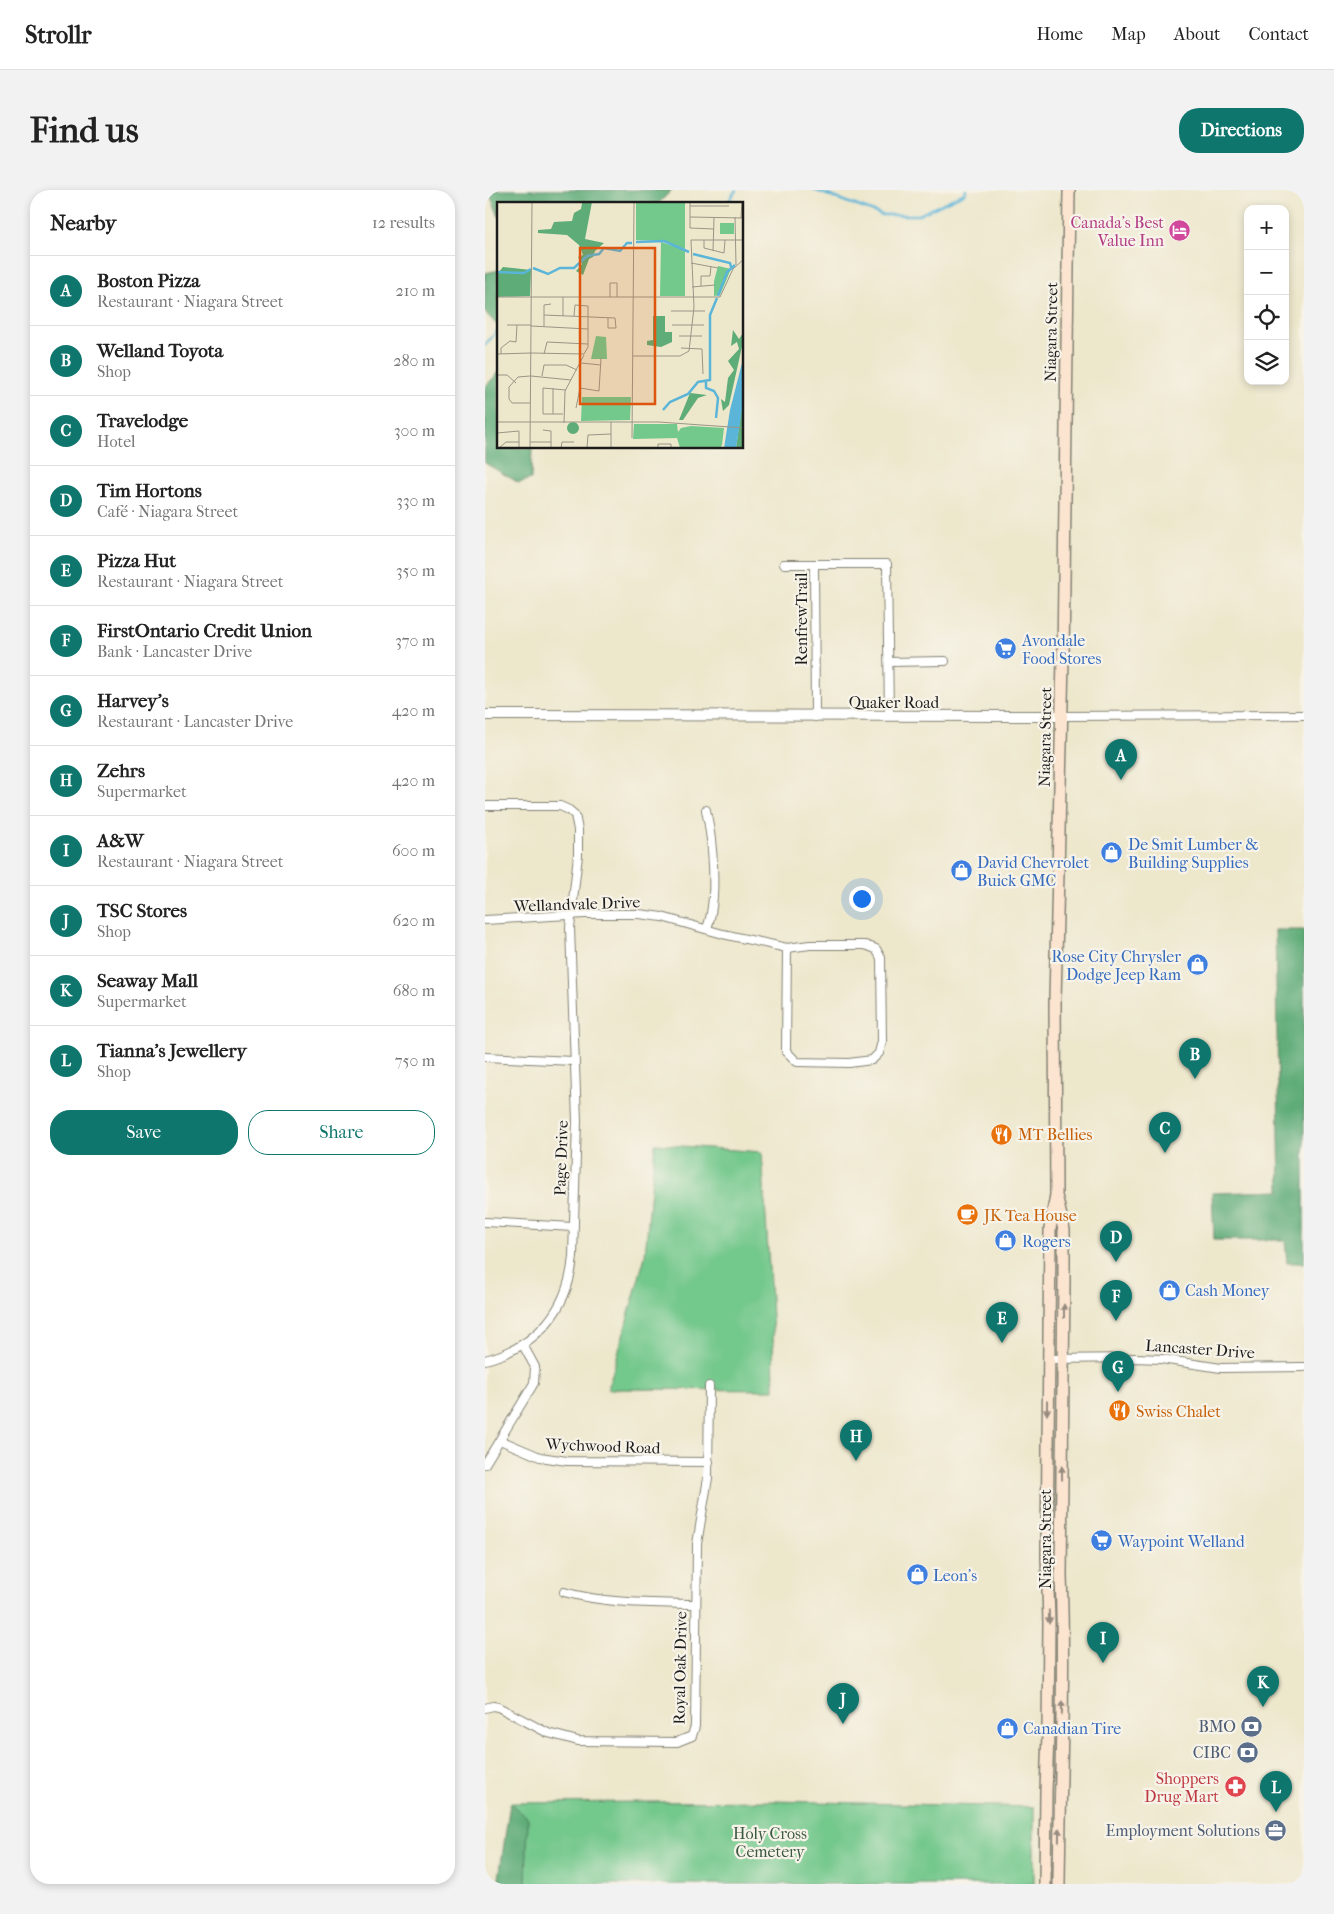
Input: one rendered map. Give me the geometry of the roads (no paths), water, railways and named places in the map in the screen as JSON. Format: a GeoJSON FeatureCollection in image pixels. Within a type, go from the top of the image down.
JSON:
{"type":"FeatureCollection","features":[{"type":"Feature","properties":{"kind":"main road","name":"Niagara Street"},"geometry":{"type":"LineString","coordinates":[[1045,1884],[1048,1724],[1049,1229],[1056,1195],[1055,1000],[1069,190]]}},
{"type":"Feature","properties":{"kind":"main road","name":"Niagara Street"},"geometry":{"type":"LineString","coordinates":[[1056,1195],[1064,1230],[1064,1359],[1061,1434],[1063,1630],[1059,1884]]}},
{"type":"Feature","properties":{"kind":"street"},"geometry":{"type":"LineString","coordinates":[[783,564],[814,564]]}},
{"type":"Feature","properties":{"kind":"street","name":"RenfrewTrail"},"geometry":{"type":"LineString","coordinates":[[815,717],[814,564],[887,564],[889,716]]}},
{"type":"Feature","properties":{"kind":"street"},"geometry":{"type":"LineString","coordinates":[[889,662],[945,660]]}},
{"type":"Feature","properties":{"kind":"street","name":"Quaker Road"},"geometry":{"type":"LineString","coordinates":[[485,715],[815,717],[1304,715]]}},
{"type":"Feature","properties":{"kind":"street","name":"Page Drive"},"geometry":{"type":"LineString","coordinates":[[485,806],[560,806],[575,815],[578,822],[579,839],[569,928],[573,1061],[577,1121],[572,1266],[565,1295],[546,1324],[523,1345],[485,1360]]}},
{"type":"Feature","properties":{"kind":"street"},"geometry":{"type":"LineString","coordinates":[[706,810],[713,847],[711,917],[707,928]]}},
{"type":"Feature","properties":{"kind":"street","name":"Wellandvale Drive"},"geometry":{"type":"LineString","coordinates":[[485,920],[571,915],[645,915],[787,948],[810,945],[865,945],[875,949],[881,958],[882,1041],[879,1053],[872,1060],[797,1062],[786,1051],[787,948]]}},
{"type":"Feature","properties":{"kind":"street"},"geometry":{"type":"LineString","coordinates":[[485,1057],[573,1061]]}},
{"type":"Feature","properties":{"kind":"street"},"geometry":{"type":"LineString","coordinates":[[485,1222],[573,1227]]}},
{"type":"Feature","properties":{"kind":"street"},"geometry":{"type":"LineString","coordinates":[[485,1464],[534,1383],[535,1367],[523,1345]]}},
{"type":"Feature","properties":{"kind":"street","name":"Lancaster Drive"},"geometry":{"type":"LineString","coordinates":[[1049,1359],[1161,1359],[1221,1368],[1304,1366]]}},
{"type":"Feature","properties":{"kind":"street","name":"Royal Oak Drive"},"geometry":{"type":"LineString","coordinates":[[485,1708],[498,1707],[548,1733],[578,1741],[677,1742],[691,1736],[695,1726],[697,1544],[709,1462],[709,1386]]}},
{"type":"Feature","properties":{"kind":"street","name":"Wychwood Road"},"geometry":{"type":"LineString","coordinates":[[500,1440],[540,1458],[567,1461],[709,1462]]}},
{"type":"Feature","properties":{"kind":"street"},"geometry":{"type":"LineString","coordinates":[[564,1592],[585,1598],[632,1603],[695,1604]]}},
{"type":"Feature","properties":{"kind":"waterway"},"geometry":{"type":"LineString","coordinates":[[728,202],[736,190]]}},
{"type":"Feature","properties":{"kind":"waterway"},"geometry":{"type":"LineString","coordinates":[[814,190],[882,215],[919,215],[965,193],[966,190]]}},
{"type":"Feature","properties":{"kind":"waterway"},"geometry":{"type":"LineString","coordinates":[[485,345],[497,331]]}},
{"type":"Feature","properties":{"kind":"place","name":"Canada's Best Value Inn"},"geometry":{"type":"Point","coordinates":[1180,231]}},
{"type":"Feature","properties":{"kind":"place","name":"Avondale Food Stores"},"geometry":{"type":"Point","coordinates":[1006,649]}},
{"type":"Feature","properties":{"kind":"place","name":"Boston Pizza"},"geometry":{"type":"Point","coordinates":[1121,780]}},
{"type":"Feature","properties":{"kind":"place","name":"De Smit Lumber & Building Supplies"},"geometry":{"type":"Point","coordinates":[1112,853]}},
{"type":"Feature","properties":{"kind":"place","name":"David Chevrolet Buick GMC"},"geometry":{"type":"Point","coordinates":[961,871]}},
{"type":"Feature","properties":{"kind":"place","name":"Rose City Chrysler Dodge Jeep Ram"},"geometry":{"type":"Point","coordinates":[1197,965]}},
{"type":"Feature","properties":{"kind":"place","name":"Welland Toyota"},"geometry":{"type":"Point","coordinates":[1195,1079]}},
{"type":"Feature","properties":{"kind":"place","name":"MT Bellies"},"geometry":{"type":"Point","coordinates":[1002,1134]}},
{"type":"Feature","properties":{"kind":"place","name":"Travelodge"},"geometry":{"type":"Point","coordinates":[1165,1153]}},
{"type":"Feature","properties":{"kind":"place","name":"JK Tea House"},"geometry":{"type":"Point","coordinates":[968,1215]}},
{"type":"Feature","properties":{"kind":"place","name":"Rogers"},"geometry":{"type":"Point","coordinates":[1006,1241]}},
{"type":"Feature","properties":{"kind":"place","name":"Tim Hortons"},"geometry":{"type":"Point","coordinates":[1116,1262]}},
{"type":"Feature","properties":{"kind":"place","name":"Cash Money"},"geometry":{"type":"Point","coordinates":[1169,1290]}},
{"type":"Feature","properties":{"kind":"place","name":"FirstOntario Credit Union"},"geometry":{"type":"Point","coordinates":[1116,1321]}},
{"type":"Feature","properties":{"kind":"place","name":"Pizza Hut"},"geometry":{"type":"Point","coordinates":[1002,1343]}},
{"type":"Feature","properties":{"kind":"place","name":"Harvey's"},"geometry":{"type":"Point","coordinates":[1118,1392]}},
{"type":"Feature","properties":{"kind":"place","name":"Swiss Chalet"},"geometry":{"type":"Point","coordinates":[1120,1411]}},
{"type":"Feature","properties":{"kind":"place","name":"Zehrs"},"geometry":{"type":"Point","coordinates":[856,1461]}},
{"type":"Feature","properties":{"kind":"place","name":"Waypoint Welland"},"geometry":{"type":"Point","coordinates":[1102,1541]}},
{"type":"Feature","properties":{"kind":"place","name":"Leon's"},"geometry":{"type":"Point","coordinates":[917,1575]}},
{"type":"Feature","properties":{"kind":"place","name":"A&W"},"geometry":{"type":"Point","coordinates":[1103,1663]}},
{"type":"Feature","properties":{"kind":"place","name":"Seaway Mall"},"geometry":{"type":"Point","coordinates":[1263,1707]}},
{"type":"Feature","properties":{"kind":"place","name":"TSC Stores"},"geometry":{"type":"Point","coordinates":[843,1724]}},
{"type":"Feature","properties":{"kind":"place","name":"BMO"},"geometry":{"type":"Point","coordinates":[1252,1726]}},
{"type":"Feature","properties":{"kind":"place","name":"Canadian Tire"},"geometry":{"type":"Point","coordinates":[1007,1728]}},
{"type":"Feature","properties":{"kind":"place","name":"CIBC"},"geometry":{"type":"Point","coordinates":[1247,1752]}},
{"type":"Feature","properties":{"kind":"place","name":"Shoppers Drug Mart"},"geometry":{"type":"Point","coordinates":[1235,1787]}},
{"type":"Feature","properties":{"kind":"place","name":"Tianna's Jewellery"},"geometry":{"type":"Point","coordinates":[1276,1812]}},
{"type":"Feature","properties":{"kind":"place","name":"Employment Solutions"},"geometry":{"type":"Point","coordinates":[1276,1830]}},
{"type":"Feature","properties":{"kind":"park label","name":"Holy Cross Cemetery"},"geometry":{"type":"Point","coordinates":[770,1842]}}]}
